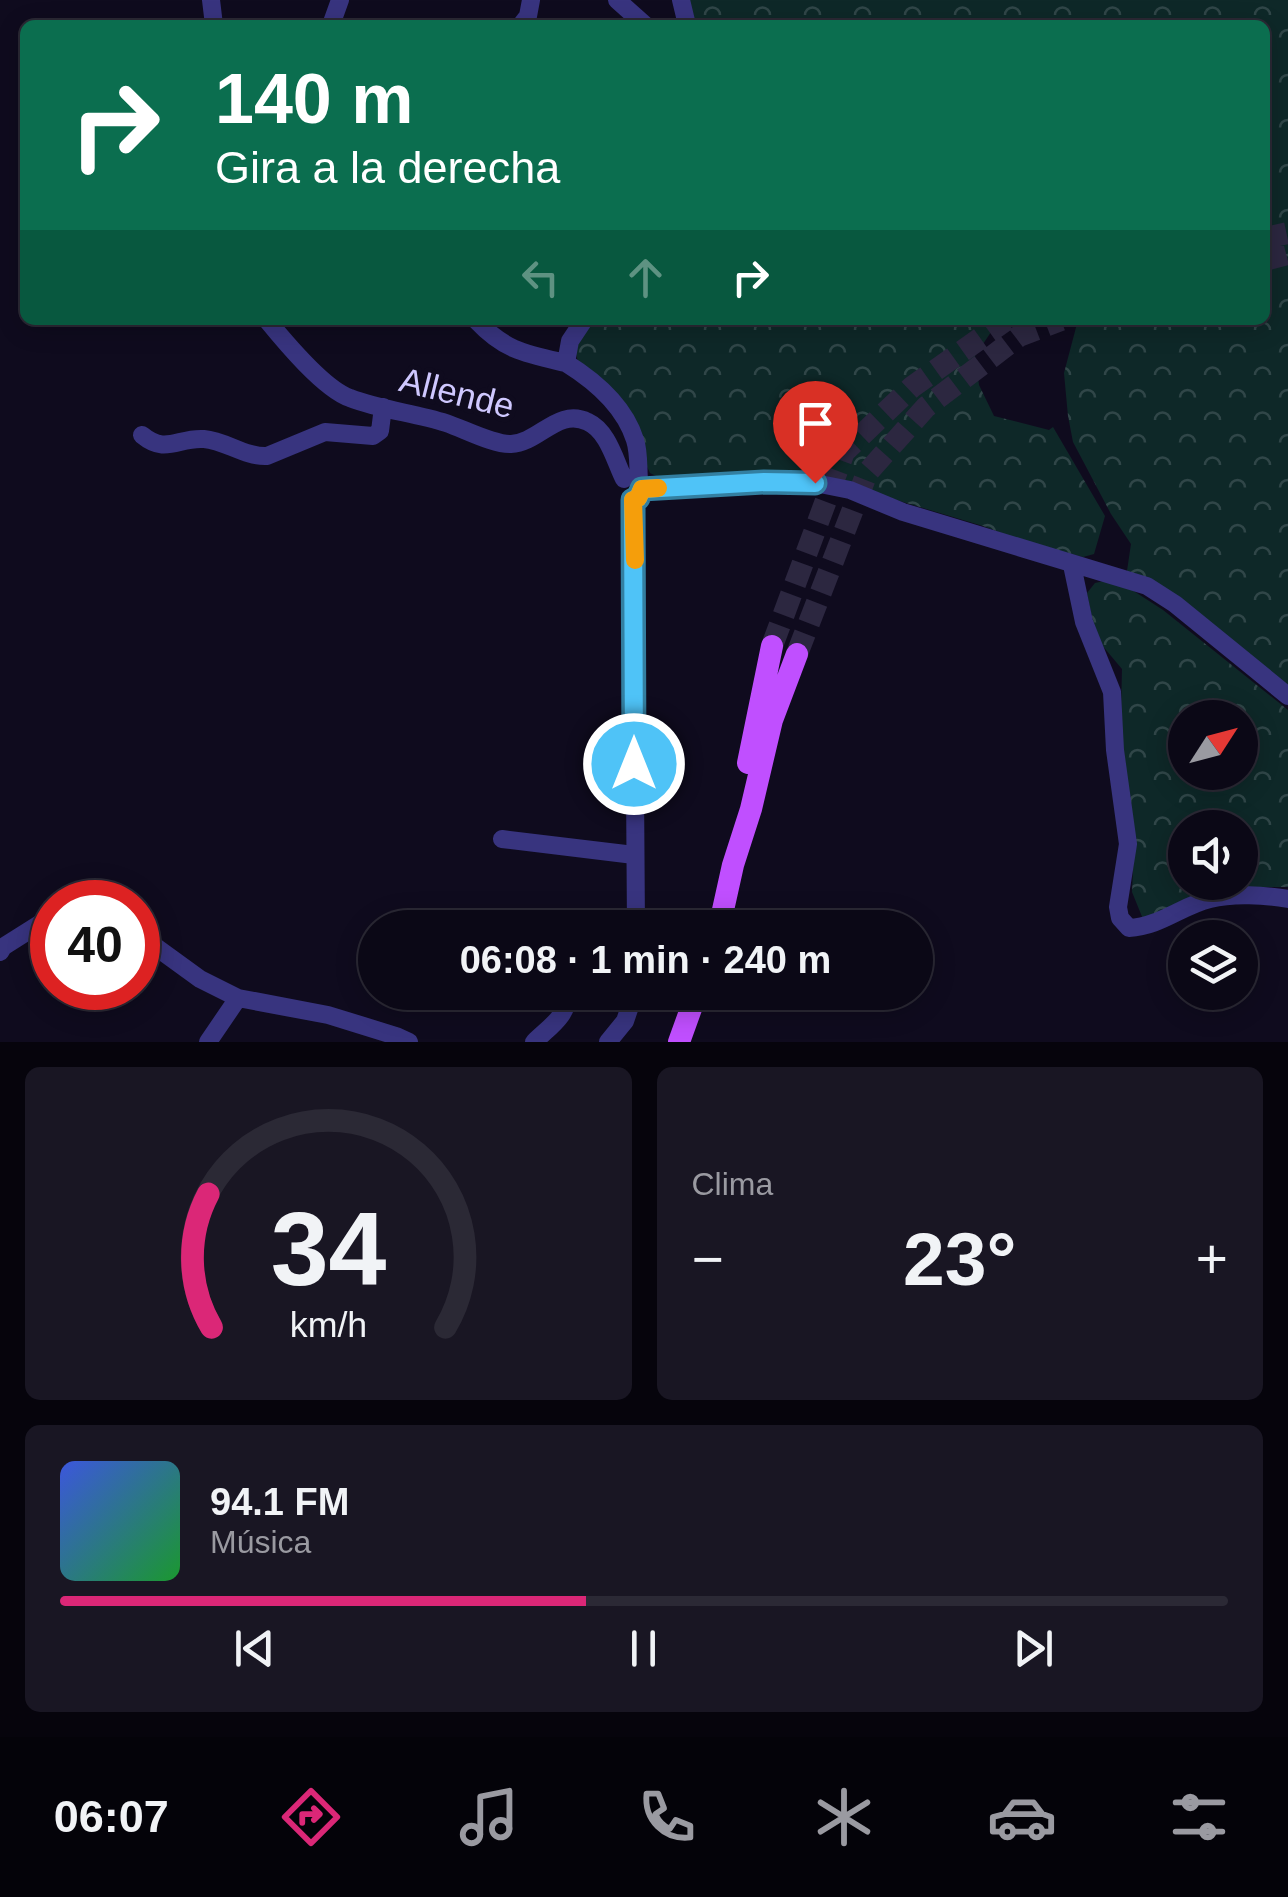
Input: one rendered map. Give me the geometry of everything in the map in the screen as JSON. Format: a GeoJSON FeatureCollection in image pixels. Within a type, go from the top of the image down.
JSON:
{"type":"FeatureCollection","features":[{"type":"Feature","properties":{"kind":"main road"},"geometry":{"type":"LineString","coordinates":[[724,910],[753,730],[772,646]]}},
{"type":"Feature","properties":{"kind":"main road"},"geometry":{"type":"LineString","coordinates":[[733,866],[772,720],[796,654]]}},
{"type":"Feature","properties":{"kind":"main road"},"geometry":{"type":"LineString","coordinates":[[679,1042],[691,1010]]}},
{"type":"Feature","properties":{"kind":"street"},"geometry":{"type":"LineString","coordinates":[[617,0],[639,20]]}},
{"type":"Feature","properties":{"kind":"street","name":"Allende"},"geometry":{"type":"LineString","coordinates":[[272,325],[317,374],[346,397],[443,422],[507,445],[526,442],[549,425],[570,418],[588,421],[602,434],[635,487]]}},
{"type":"Feature","properties":{"kind":"street"},"geometry":{"type":"LineString","coordinates":[[480,325],[492,338],[520,353],[566,363],[590,378],[619,408],[636,441],[636,910]]}},
{"type":"Feature","properties":{"kind":"street"},"geometry":{"type":"LineString","coordinates":[[566,363],[570,342],[581,325]]}},
{"type":"Feature","properties":{"kind":"street"},"geometry":{"type":"LineString","coordinates":[[142,435],[161,446],[198,438],[267,456],[325,432],[373,436],[380,431],[383,407]]}},
{"type":"Feature","properties":{"kind":"street"},"geometry":{"type":"LineString","coordinates":[[635,487],[764,482],[815,483],[850,490],[903,512],[1147,586],[1176,604],[1288,696]]}},
{"type":"Feature","properties":{"kind":"street"},"geometry":{"type":"LineString","coordinates":[[1072,565],[1084,622],[1112,692],[1115,750],[1128,844],[1118,906],[1120,918],[1129,928],[1148,927],[1209,899],[1264,895],[1288,899]]}},
{"type":"Feature","properties":{"kind":"street"},"geometry":{"type":"LineString","coordinates":[[502,839],[634,856]]}},
{"type":"Feature","properties":{"kind":"street"},"geometry":{"type":"LineString","coordinates":[[1,948],[30,930]]}},
{"type":"Feature","properties":{"kind":"street"},"geometry":{"type":"LineString","coordinates":[[160,950],[200,979],[238,998],[328,1014],[409,1042]]}},
{"type":"Feature","properties":{"kind":"street"},"geometry":{"type":"LineString","coordinates":[[208,1042],[238,998]]}},
{"type":"Feature","properties":{"kind":"street"},"geometry":{"type":"LineString","coordinates":[[534,1042],[566,1010]]}},
{"type":"Feature","properties":{"kind":"street"},"geometry":{"type":"LineString","coordinates":[[608,1042],[628,1010]]}},
{"type":"Feature","properties":{"kind":"green space"},"geometry":{"type":"Polygon","coordinates":[[[688,0],[1288,0],[1288,685],[1127,571],[1131,544],[1073,442],[1064,373],[1077,325],[1270,325],[1270,20],[691,20],[688,0]]]}},
{"type":"Feature","properties":{"kind":"green space"},"geometry":{"type":"Polygon","coordinates":[[[587,325],[996,325],[975,356],[979,385],[994,416],[1049,430],[1053,427],[1105,516],[1094,554],[1083,557],[1025,542],[817,472],[759,472],[666,481],[650,473],[578,362],[574,345],[587,325]]]}},
{"type":"Feature","properties":{"kind":"green space"},"geometry":{"type":"Polygon","coordinates":[[[1104,581],[1129,588],[1163,610],[1288,710],[1288,887],[1258,887],[1258,810],[1168,810],[1168,900],[1185,900],[1143,919],[1132,892],[1134,848],[1120,759],[1122,669],[1101,644],[1087,593],[1095,583],[1104,581]]]}},
{"type":"Feature","properties":{"kind":"tunnel"},"geometry":{"type":"LineString","coordinates":[[1270,237],[1288,233]]}},
{"type":"Feature","properties":{"kind":"tunnel"},"geometry":{"type":"LineString","coordinates":[[1270,259],[1288,254]]}},
{"type":"Feature","properties":{"kind":"tunnel"},"geometry":{"type":"LineString","coordinates":[[772,646],[844,452],[912,387],[999,325]]}},
{"type":"Feature","properties":{"kind":"tunnel"},"geometry":{"type":"LineString","coordinates":[[797,654],[867,473],[926,407],[1019,336],[1048,325]]}},
{"type":"Feature","properties":{"kind":"slow traffic"},"geometry":{"type":"LineString","coordinates":[[635,560],[633,500],[642,489],[658,488]]}},
{"type":"Feature","properties":{"kind":"route"},"geometry":{"type":"LineString","coordinates":[[634,764],[633,500],[642,489],[815,483]]}}]}
